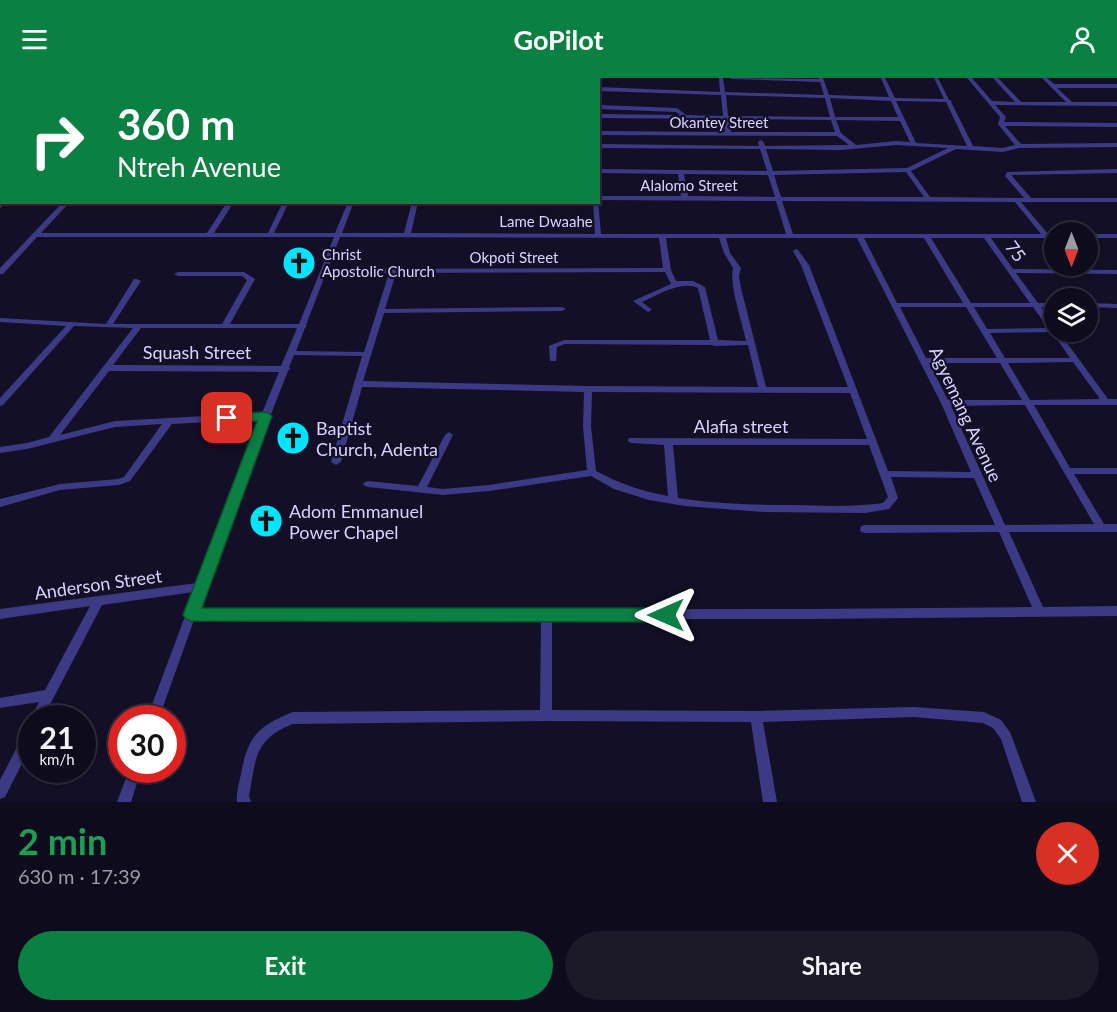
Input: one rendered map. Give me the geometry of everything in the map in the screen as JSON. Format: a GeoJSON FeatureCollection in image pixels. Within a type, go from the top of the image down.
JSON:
{"type":"FeatureCollection","features":[{"type":"Feature","properties":{"kind":"street"},"geometry":{"type":"LineString","coordinates":[[721,78],[728,134]]}},
{"type":"Feature","properties":{"kind":"street"},"geometry":{"type":"LineString","coordinates":[[732,78],[821,80],[838,134],[855,147]]}},
{"type":"Feature","properties":{"kind":"street"},"geometry":{"type":"LineString","coordinates":[[883,78],[913,143]]}},
{"type":"Feature","properties":{"kind":"street"},"geometry":{"type":"LineString","coordinates":[[936,78],[971,148]]}},
{"type":"Feature","properties":{"kind":"street"},"geometry":{"type":"LineString","coordinates":[[969,78],[1003,117],[1001,124]]}},
{"type":"Feature","properties":{"kind":"street"},"geometry":{"type":"LineString","coordinates":[[995,78],[1020,104]]}},
{"type":"Feature","properties":{"kind":"street"},"geometry":{"type":"LineString","coordinates":[[1044,78],[1071,104]]}},
{"type":"Feature","properties":{"kind":"street"},"geometry":{"type":"LineString","coordinates":[[1053,86],[1117,86]]}},
{"type":"Feature","properties":{"kind":"street"},"geometry":{"type":"LineString","coordinates":[[600,89],[949,101]]}},
{"type":"Feature","properties":{"kind":"street"},"geometry":{"type":"LineString","coordinates":[[991,104],[1117,104]]}},
{"type":"Feature","properties":{"kind":"street"},"geometry":{"type":"LineString","coordinates":[[600,107],[677,110],[684,116]]}},
{"type":"Feature","properties":{"kind":"street"},"geometry":{"type":"LineString","coordinates":[[600,116],[902,119]]}},
{"type":"Feature","properties":{"kind":"street"},"geometry":{"type":"LineString","coordinates":[[617,133],[620,117]]}},
{"type":"Feature","properties":{"kind":"street"},"geometry":{"type":"LineString","coordinates":[[1001,124],[1117,125]]}},
{"type":"Feature","properties":{"kind":"street"},"geometry":{"type":"LineString","coordinates":[[1001,124],[1019,146]]}},
{"type":"Feature","properties":{"kind":"street","name":"Okantey Street"},"geometry":{"type":"LineString","coordinates":[[600,133],[838,134]]}},
{"type":"Feature","properties":{"kind":"street"},"geometry":{"type":"LineString","coordinates":[[759,134],[790,235]]}},
{"type":"Feature","properties":{"kind":"street"},"geometry":{"type":"LineString","coordinates":[[600,146],[762,148],[855,147],[913,143],[1003,150],[1019,146],[1117,145]]}},
{"type":"Feature","properties":{"kind":"street"},"geometry":{"type":"LineString","coordinates":[[600,171],[908,170],[957,146]]}},
{"type":"Feature","properties":{"kind":"street"},"geometry":{"type":"LineString","coordinates":[[908,170],[928,199]]}},
{"type":"Feature","properties":{"kind":"street"},"geometry":{"type":"LineString","coordinates":[[681,171],[685,199]]}},
{"type":"Feature","properties":{"kind":"street"},"geometry":{"type":"LineString","coordinates":[[1029,199],[1008,176],[1009,173],[1117,171]]}},
{"type":"Feature","properties":{"kind":"street","name":"Alalomo Street"},"geometry":{"type":"LineString","coordinates":[[600,198],[1117,200]]}},
{"type":"Feature","properties":{"kind":"street"},"geometry":{"type":"LineString","coordinates":[[1016,199],[1044,229]]}},
{"type":"Feature","properties":{"kind":"street"},"geometry":{"type":"LineString","coordinates":[[0,272],[65,204]]}},
{"type":"Feature","properties":{"kind":"street"},"geometry":{"type":"LineString","coordinates":[[210,234],[230,204]]}},
{"type":"Feature","properties":{"kind":"street"},"geometry":{"type":"LineString","coordinates":[[270,235],[285,204]]}},
{"type":"Feature","properties":{"kind":"street"},"geometry":{"type":"LineString","coordinates":[[158,705],[266,416],[326,271],[350,204]]}},
{"type":"Feature","properties":{"kind":"street"},"geometry":{"type":"LineString","coordinates":[[407,235],[415,204]]}},
{"type":"Feature","properties":{"kind":"street"},"geometry":{"type":"LineString","coordinates":[[596,204],[598,235]]}},
{"type":"Feature","properties":{"kind":"street","name":"Lame Dwaahe"},"geometry":{"type":"LineString","coordinates":[[37,235],[1044,236]]}},
{"type":"Feature","properties":{"kind":"street"},"geometry":{"type":"LineString","coordinates":[[662,235],[670,279],[679,284]]}},
{"type":"Feature","properties":{"kind":"street"},"geometry":{"type":"LineString","coordinates":[[722,235],[727,253],[735,263],[737,288],[763,390]]}},
{"type":"Feature","properties":{"kind":"street","name":"Agyemang Avenue"},"geometry":{"type":"LineString","coordinates":[[859,235],[945,403],[1039,610]]}},
{"type":"Feature","properties":{"kind":"street"},"geometry":{"type":"LineString","coordinates":[[926,235],[1101,528]]}},
{"type":"Feature","properties":{"kind":"street","name":"75"},"geometry":{"type":"LineString","coordinates":[[985,235],[1044,317]]}},
{"type":"Feature","properties":{"kind":"street"},"geometry":{"type":"LineString","coordinates":[[1098,236],[1116,237]]}},
{"type":"Feature","properties":{"kind":"street"},"geometry":{"type":"LineString","coordinates":[[368,484],[443,492],[489,488],[592,473],[614,486],[673,501],[726,506],[879,508],[886,506],[892,498],[885,474],[805,265],[796,251]]}},
{"type":"Feature","properties":{"kind":"street","name":"Okpoti Street"},"geometry":{"type":"LineString","coordinates":[[326,271],[667,270]]}},
{"type":"Feature","properties":{"kind":"street"},"geometry":{"type":"LineString","coordinates":[[336,462],[393,271]]}},
{"type":"Feature","properties":{"kind":"street"},"geometry":{"type":"LineString","coordinates":[[1012,272],[1117,272]]}},
{"type":"Feature","properties":{"kind":"street"},"geometry":{"type":"LineString","coordinates":[[178,274],[244,274],[251,279],[224,327]]}},
{"type":"Feature","properties":{"kind":"street"},"geometry":{"type":"LineString","coordinates":[[108,326],[137,281]]}},
{"type":"Feature","properties":{"kind":"street"},"geometry":{"type":"LineString","coordinates":[[648,310],[637,300],[679,284],[693,283],[700,287],[715,344]]}},
{"type":"Feature","properties":{"kind":"street"},"geometry":{"type":"LineString","coordinates":[[896,305],[1044,305]]}},
{"type":"Feature","properties":{"kind":"street"},"geometry":{"type":"LineString","coordinates":[[1098,305],[1113,306],[1117,315]]}},
{"type":"Feature","properties":{"kind":"street"},"geometry":{"type":"LineString","coordinates":[[382,311],[562,309]]}},
{"type":"Feature","properties":{"kind":"street"},"geometry":{"type":"LineString","coordinates":[[0,328],[4,321],[108,326],[303,326]]}},
{"type":"Feature","properties":{"kind":"street"},"geometry":{"type":"LineString","coordinates":[[0,403],[72,324]]}},
{"type":"Feature","properties":{"kind":"street"},"geometry":{"type":"LineString","coordinates":[[53,438],[139,326]]}},
{"type":"Feature","properties":{"kind":"street"},"geometry":{"type":"LineString","coordinates":[[984,331],[1044,330]]}},
{"type":"Feature","properties":{"kind":"street"},"geometry":{"type":"LineString","coordinates":[[553,359],[554,346],[564,342],[751,343]]}},
{"type":"Feature","properties":{"kind":"street","name":"75"},"geometry":{"type":"LineString","coordinates":[[1061,342],[1106,402]]}},
{"type":"Feature","properties":{"kind":"street"},"geometry":{"type":"LineString","coordinates":[[292,353],[367,354]]}},
{"type":"Feature","properties":{"kind":"street"},"geometry":{"type":"LineString","coordinates":[[923,361],[1073,360]]}},
{"type":"Feature","properties":{"kind":"street","name":"Squash Street"},"geometry":{"type":"LineString","coordinates":[[109,368],[286,369]]}},
{"type":"Feature","properties":{"kind":"street"},"geometry":{"type":"LineString","coordinates":[[358,384],[588,389],[854,390]]}},
{"type":"Feature","properties":{"kind":"street"},"geometry":{"type":"LineString","coordinates":[[588,389],[587,427],[592,473]]}},
{"type":"Feature","properties":{"kind":"street"},"geometry":{"type":"LineString","coordinates":[[945,403],[1117,402]]}},
{"type":"Feature","properties":{"kind":"street"},"geometry":{"type":"LineString","coordinates":[[0,450],[27,446],[115,424],[266,416]]}},
{"type":"Feature","properties":{"kind":"street"},"geometry":{"type":"LineString","coordinates":[[0,504],[60,487],[119,482],[128,479],[170,421]]}},
{"type":"Feature","properties":{"kind":"street"},"geometry":{"type":"LineString","coordinates":[[421,490],[449,435]]}},
{"type":"Feature","properties":{"kind":"street"},"geometry":{"type":"LineString","coordinates":[[632,440],[668,442]]}},
{"type":"Feature","properties":{"kind":"street","name":"Alafia street"},"geometry":{"type":"LineString","coordinates":[[673,501],[668,442],[873,442]]}},
{"type":"Feature","properties":{"kind":"street"},"geometry":{"type":"LineString","coordinates":[[1068,471],[1117,471]]}},
{"type":"Feature","properties":{"kind":"street"},"geometry":{"type":"LineString","coordinates":[[885,474],[976,475]]}},
{"type":"Feature","properties":{"kind":"street"},"geometry":{"type":"LineString","coordinates":[[865,528],[1117,528]]}},
{"type":"Feature","properties":{"kind":"street","name":"Anderson Street"},"geometry":{"type":"LineString","coordinates":[[0,614],[201,587]]}},
{"type":"Feature","properties":{"kind":"street"},"geometry":{"type":"LineString","coordinates":[[44,705],[99,600]]}},
{"type":"Feature","properties":{"kind":"street"},"geometry":{"type":"LineString","coordinates":[[191,615],[547,615],[1117,610]]}},
{"type":"Feature","properties":{"kind":"street"},"geometry":{"type":"LineString","coordinates":[[546,715],[547,615]]}},
{"type":"Feature","properties":{"kind":"street"},"geometry":{"type":"LineString","coordinates":[[0,703],[49,695]]}},
{"type":"Feature","properties":{"kind":"street"},"geometry":{"type":"LineString","coordinates":[[244,802],[243,795],[257,739],[265,730],[293,718],[546,715],[756,717],[915,712],[984,718],[997,724],[1006,736],[1029,802]]}},
{"type":"Feature","properties":{"kind":"street"},"geometry":{"type":"LineString","coordinates":[[756,717],[770,802]]}},
{"type":"Feature","properties":{"kind":"street"},"geometry":{"type":"LineString","coordinates":[[0,793],[18,758]]}},
{"type":"Feature","properties":{"kind":"street"},"geometry":{"type":"LineString","coordinates":[[124,802],[131,783]]}},
{"type":"Feature","properties":{"kind":"place","name":"Christ Apostolic Church"},"geometry":{"type":"Point","coordinates":[299,263]}},
{"type":"Feature","properties":{"kind":"place","name":"Baptist Church, Adenta"},"geometry":{"type":"Point","coordinates":[293,438]}},
{"type":"Feature","properties":{"kind":"place","name":"Adom Emmanuel Power Chapel"},"geometry":{"type":"Point","coordinates":[266,521]}},
{"type":"Feature","properties":{"kind":"route"},"geometry":{"type":"LineString","coordinates":[[227,418],[266,416],[191,615],[666,615]]}}]}
